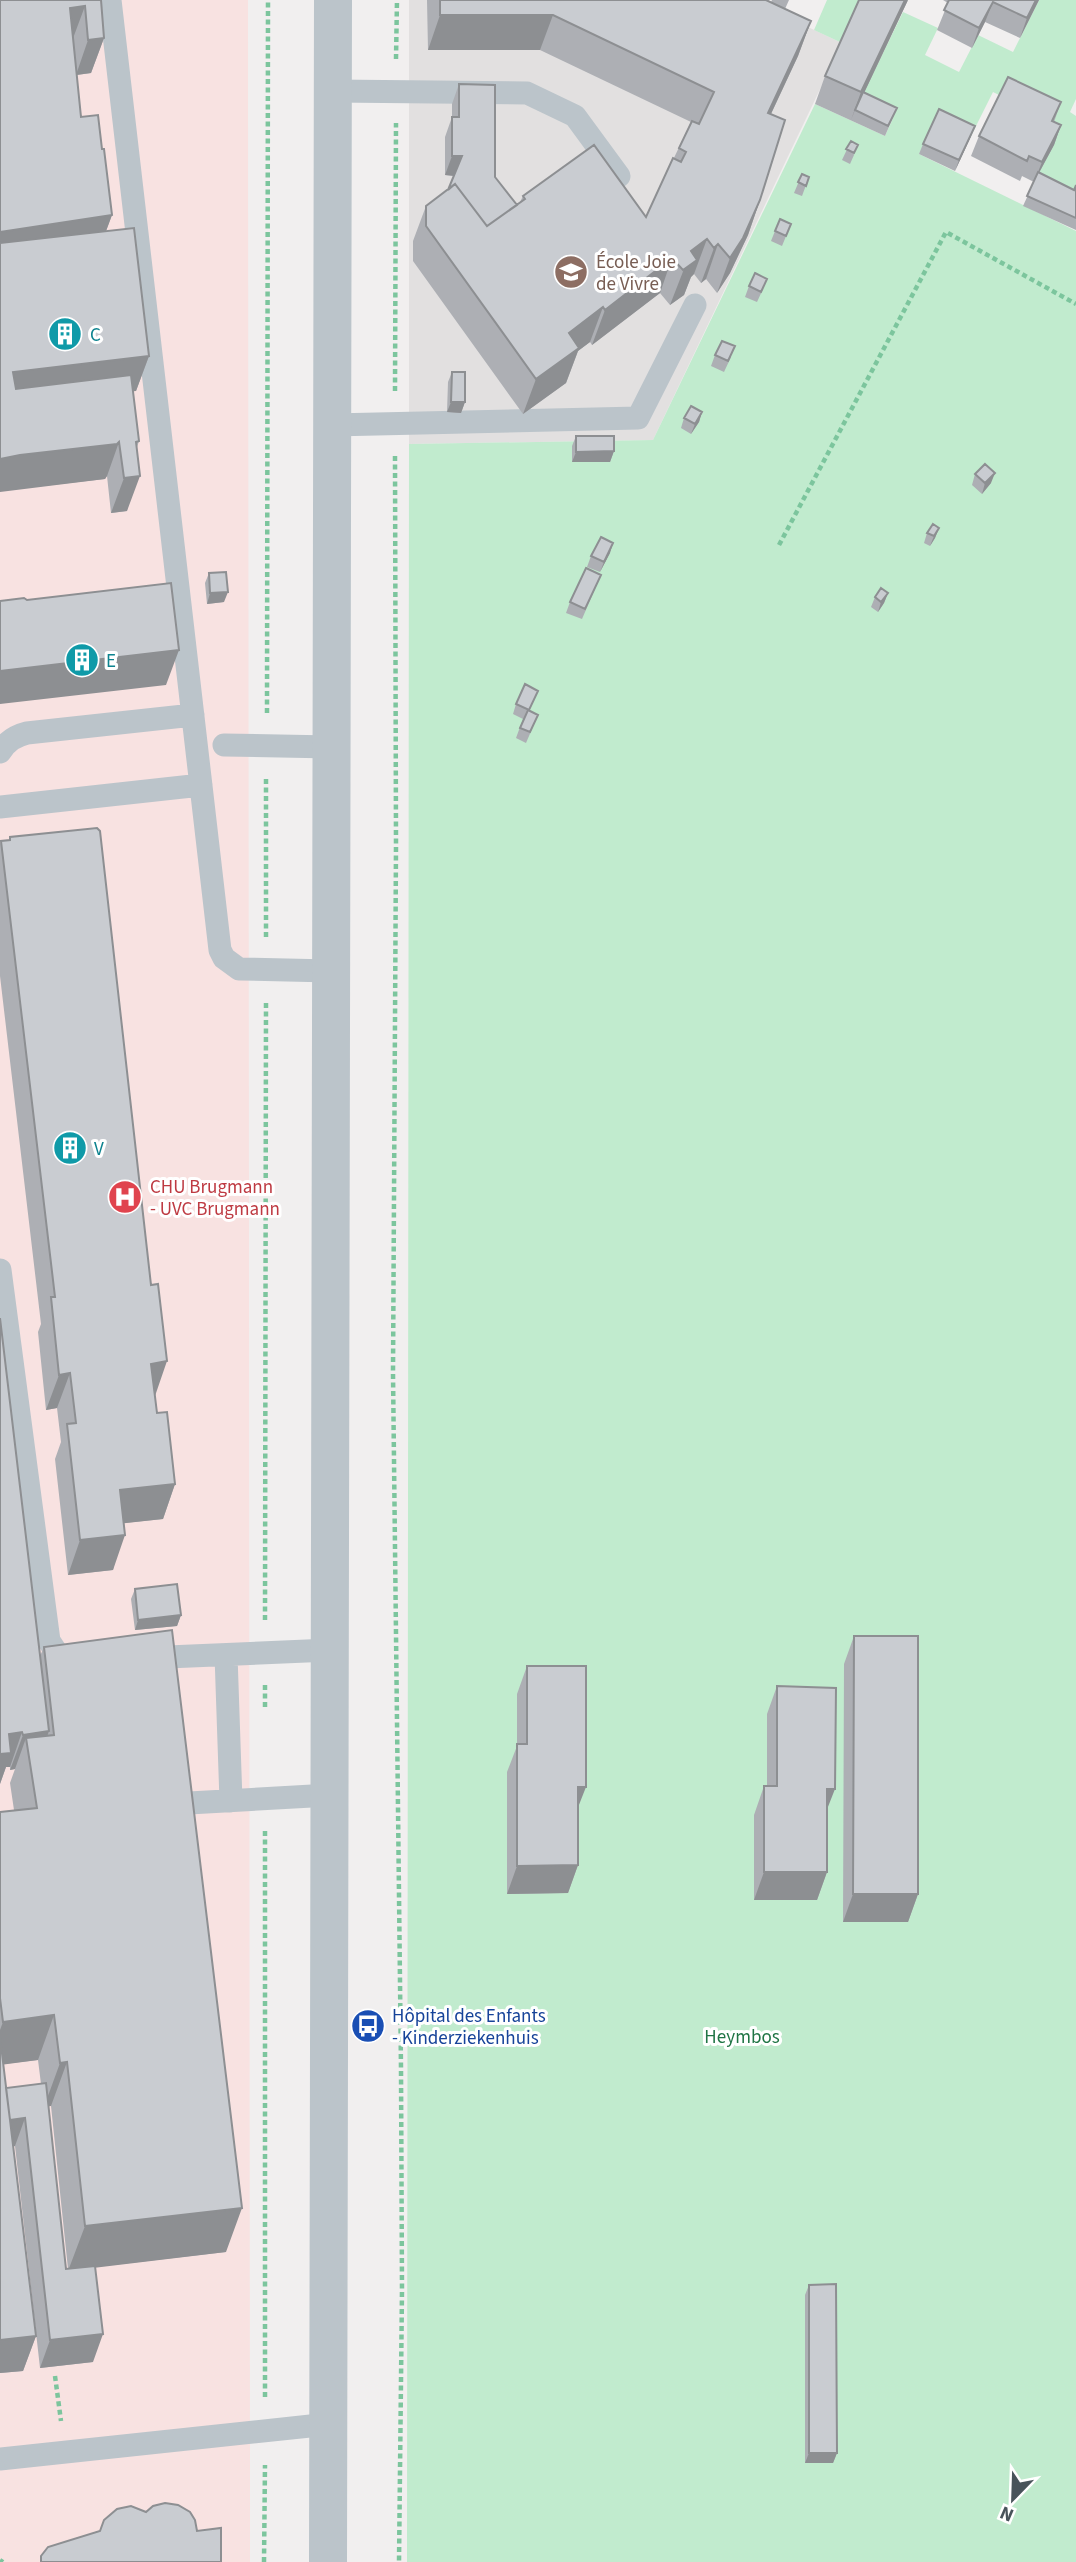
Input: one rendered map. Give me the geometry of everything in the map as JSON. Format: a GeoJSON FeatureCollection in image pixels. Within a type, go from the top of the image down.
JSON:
{"type":"FeatureCollection","features":[{"type":"Feature","properties":{"kind":"street"},"geometry":{"type":"LineString","coordinates":[[328,2562],[333,0]]}},
{"type":"Feature","properties":{"kind":"lane"},"geometry":{"type":"LineString","coordinates":[[110,0],[220,950],[224,958],[239,969],[331,971]]}},
{"type":"Feature","properties":{"kind":"lane"},"geometry":{"type":"LineString","coordinates":[[333,91],[527,93],[575,116],[619,176]]}},
{"type":"Feature","properties":{"kind":"lane"},"geometry":{"type":"LineString","coordinates":[[332,425],[638,418],[695,304]]}},
{"type":"Feature","properties":{"kind":"lane"},"geometry":{"type":"LineString","coordinates":[[0,752],[6,743],[27,733],[193,715]]}},
{"type":"Feature","properties":{"kind":"lane"},"geometry":{"type":"LineString","coordinates":[[224,745],[332,747]]}},
{"type":"Feature","properties":{"kind":"lane"},"geometry":{"type":"LineString","coordinates":[[1,802],[201,785]]}},
{"type":"Feature","properties":{"kind":"lane"},"geometry":{"type":"LineString","coordinates":[[0,1270],[49,1641],[53,1650],[68,1661],[102,1660]]}},
{"type":"Feature","properties":{"kind":"lane"},"geometry":{"type":"LineString","coordinates":[[126,1659],[330,1650]]}},
{"type":"Feature","properties":{"kind":"lane"},"geometry":{"type":"LineString","coordinates":[[226,1655],[231,1801]]}},
{"type":"Feature","properties":{"kind":"lane"},"geometry":{"type":"LineString","coordinates":[[171,1804],[330,1795]]}},
{"type":"Feature","properties":{"kind":"lane"},"geometry":{"type":"LineString","coordinates":[[0,2459],[329,2424]]}},
{"type":"Feature","properties":{"kind":"path"},"geometry":{"type":"LineString","coordinates":[[265,1719],[268,0]]}},
{"type":"Feature","properties":{"kind":"path"},"geometry":{"type":"LineString","coordinates":[[397,0],[393,1373],[401,2068],[399,2562]]}},
{"type":"Feature","properties":{"kind":"path"},"geometry":{"type":"LineString","coordinates":[[779,545],[946,232],[1076,304]]}},
{"type":"Feature","properties":{"kind":"path"},"geometry":{"type":"LineString","coordinates":[[264,2562],[265,1799]]}},
{"type":"Feature","properties":{"kind":"path"},"geometry":{"type":"LineString","coordinates":[[55,2376],[65,2451]]}},
{"type":"Feature","properties":{"kind":"shaded area","name":"CHU Brugmann - UVC Brugmann"},"geometry":{"type":"Polygon","coordinates":[[[0,0],[248,0],[250,2562],[0,2562],[0,0]]]}},
{"type":"Feature","properties":{"kind":"shaded area","name":"École Joie de Vivre"},"geometry":{"type":"Polygon","coordinates":[[[409,0],[750,0],[842,43],[653,440],[409,444],[409,0]]]}},
{"type":"Feature","properties":{"kind":"green space"},"geometry":{"type":"Polygon","coordinates":[[[827,0],[862,0],[842,43],[814,30],[827,0]]]}},
{"type":"Feature","properties":{"kind":"green space","name":"Heymbos"},"geometry":{"type":"Polygon","coordinates":[[[1039,0],[1076,0],[1076,99],[1070,112],[1076,116],[1076,187],[1070,200],[1034,182],[1053,122],[993,92],[971,136],[919,154],[1076,231],[1076,2562],[407,2562],[409,444],[653,440],[815,104],[885,136],[893,118],[859,102],[903,12],[938,28],[925,55],[959,72],[978,35],[1013,52],[1039,0]]]}},
{"type":"Feature","properties":{"kind":"building"},"geometry":{"type":"Polygon","coordinates":[[[0,0],[101,0],[104,38],[88,40],[85,6],[70,8],[81,117],[98,115],[112,215],[0,232],[0,0]]]}},
{"type":"Feature","properties":{"kind":"building"},"geometry":{"type":"Polygon","coordinates":[[[440,0],[766,0],[811,21],[768,113],[785,120],[760,200],[743,238],[730,258],[718,244],[714,248],[707,239],[691,251],[697,260],[683,270],[672,258],[605,310],[603,307],[569,333],[579,348],[536,379],[426,226],[426,206],[455,184],[487,226],[525,199],[523,196],[594,145],[646,217],[673,158],[681,162],[686,152],[679,148],[692,121],[699,124],[714,92],[553,15],[440,15],[440,0]]]}},
{"type":"Feature","properties":{"kind":"building"},"geometry":{"type":"Polygon","coordinates":[[[859,0],[905,0],[861,92],[825,76],[859,0]]]}},
{"type":"Feature","properties":{"kind":"building"},"geometry":{"type":"Polygon","coordinates":[[[949,0],[1036,0],[1027,18],[993,2],[979,28],[944,10],[949,0]]]}},
{"type":"Feature","properties":{"kind":"building"},"geometry":{"type":"Polygon","coordinates":[[[1008,77],[1061,102],[1052,121],[1061,125],[1042,162],[1029,156],[1027,161],[979,136],[1008,77]]]}},
{"type":"Feature","properties":{"kind":"building"},"geometry":{"type":"Polygon","coordinates":[[[459,84],[495,85],[495,177],[517,205],[487,226],[455,184],[448,190],[462,156],[452,156],[452,117],[459,117],[459,84]]]}},
{"type":"Feature","properties":{"kind":"building"},"geometry":{"type":"Polygon","coordinates":[[[863,92],[897,108],[888,126],[855,110],[863,92]]]}},
{"type":"Feature","properties":{"kind":"building"},"geometry":{"type":"Polygon","coordinates":[[[939,109],[975,126],[959,160],[923,144],[939,109]]]}},
{"type":"Feature","properties":{"kind":"building"},"geometry":{"type":"Polygon","coordinates":[[[851,141],[858,145],[854,153],[846,149],[851,141]]]}},
{"type":"Feature","properties":{"kind":"building"},"geometry":{"type":"Polygon","coordinates":[[[1038,172],[1074,190],[1076,185],[1076,218],[1027,196],[1038,172]]]}},
{"type":"Feature","properties":{"kind":"building"},"geometry":{"type":"Polygon","coordinates":[[[802,174],[809,177],[806,186],[798,182],[802,174]]]}},
{"type":"Feature","properties":{"kind":"building"},"geometry":{"type":"Polygon","coordinates":[[[780,219],[791,224],[786,236],[775,231],[780,219]]]}},
{"type":"Feature","properties":{"kind":"building","name":"C"},"geometry":{"type":"Polygon","coordinates":[[[134,228],[149,356],[13,372],[16,389],[131,375],[139,441],[136,442],[140,476],[124,478],[119,442],[0,459],[0,243],[134,228]]]}},
{"type":"Feature","properties":{"kind":"building"},"geometry":{"type":"Polygon","coordinates":[[[755,273],[767,279],[761,292],[749,286],[755,273]]]}},
{"type":"Feature","properties":{"kind":"building"},"geometry":{"type":"Polygon","coordinates":[[[722,341],[735,346],[728,361],[715,355],[722,341]]]}},
{"type":"Feature","properties":{"kind":"building"},"geometry":{"type":"Polygon","coordinates":[[[452,372],[465,372],[465,402],[451,402],[452,372]]]}},
{"type":"Feature","properties":{"kind":"building"},"geometry":{"type":"Polygon","coordinates":[[[691,406],[702,412],[695,424],[684,418],[691,406]]]}},
{"type":"Feature","properties":{"kind":"building"},"geometry":{"type":"Polygon","coordinates":[[[576,436],[614,436],[614,451],[576,452],[576,436]]]}},
{"type":"Feature","properties":{"kind":"building"},"geometry":{"type":"Polygon","coordinates":[[[985,464],[995,473],[985,483],[975,474],[985,464]]]}},
{"type":"Feature","properties":{"kind":"building"},"geometry":{"type":"Polygon","coordinates":[[[933,524],[939,528],[934,536],[927,533],[933,524]]]}},
{"type":"Feature","properties":{"kind":"building"},"geometry":{"type":"Polygon","coordinates":[[[601,537],[613,543],[604,562],[591,556],[601,537]]]}},
{"type":"Feature","properties":{"kind":"building"},"geometry":{"type":"Polygon","coordinates":[[[586,568],[601,575],[585,609],[570,602],[586,568]]]}},
{"type":"Feature","properties":{"kind":"building"},"geometry":{"type":"Polygon","coordinates":[[[226,572],[228,592],[210,593],[209,573],[226,572]]]}},
{"type":"Feature","properties":{"kind":"building"},"geometry":{"type":"Polygon","coordinates":[[[171,583],[179,650],[0,671],[0,601],[171,583]]]}},
{"type":"Feature","properties":{"kind":"building"},"geometry":{"type":"Polygon","coordinates":[[[881,588],[888,593],[881,602],[875,597],[881,588]]]}},
{"type":"Feature","properties":{"kind":"building"},"geometry":{"type":"Polygon","coordinates":[[[525,684],[538,691],[529,710],[516,704],[525,684]]]}},
{"type":"Feature","properties":{"kind":"building"},"geometry":{"type":"Polygon","coordinates":[[[528,710],[538,715],[530,732],[520,728],[528,710]]]}},
{"type":"Feature","properties":{"kind":"building","name":"V"},"geometry":{"type":"Polygon","coordinates":[[[97,828],[100,831],[151,1285],[158,1284],[167,1361],[151,1364],[157,1413],[167,1412],[175,1484],[120,1490],[125,1535],[80,1540],[67,1424],[76,1423],[70,1373],[59,1375],[51,1297],[55,1297],[1,841],[10,840],[10,837],[97,828]]]}},
{"type":"Feature","properties":{"kind":"building"},"geometry":{"type":"Polygon","coordinates":[[[0,1318],[49,1731],[9,1734],[11,1753],[0,1754],[0,1318]]]}},
{"type":"Feature","properties":{"kind":"building"},"geometry":{"type":"Polygon","coordinates":[[[177,1584],[181,1615],[138,1620],[135,1589],[177,1584]]]}},
{"type":"Feature","properties":{"kind":"building"},"geometry":{"type":"Polygon","coordinates":[[[172,1630],[242,2208],[85,2226],[67,2062],[60,2063],[54,2015],[3,2022],[0,1998],[0,1812],[37,1808],[26,1738],[54,1735],[44,1647],[172,1630]]]}},
{"type":"Feature","properties":{"kind":"building"},"geometry":{"type":"Polygon","coordinates":[[[854,1636],[918,1636],[918,1894],[853,1894],[854,1636]]]}},
{"type":"Feature","properties":{"kind":"building"},"geometry":{"type":"Polygon","coordinates":[[[527,1666],[586,1666],[586,1787],[578,1787],[578,1865],[517,1866],[517,1744],[527,1744],[527,1666]]]}},
{"type":"Feature","properties":{"kind":"building"},"geometry":{"type":"Polygon","coordinates":[[[777,1686],[836,1688],[835,1789],[827,1789],[827,1872],[764,1872],[764,1786],[777,1786],[777,1686]]]}},
{"type":"Feature","properties":{"kind":"building"},"geometry":{"type":"Polygon","coordinates":[[[0,2037],[36,2336],[0,2340],[0,2037]]]}},
{"type":"Feature","properties":{"kind":"building"},"geometry":{"type":"Polygon","coordinates":[[[46,2083],[66,2269],[95,2266],[103,2334],[50,2340],[25,2118],[10,2120],[6,2088],[46,2083]]]}},
{"type":"Feature","properties":{"kind":"building"},"geometry":{"type":"Polygon","coordinates":[[[836,2284],[837,2453],[809,2453],[809,2285],[836,2284]]]}},
{"type":"Feature","properties":{"kind":"building"},"geometry":{"type":"Polygon","coordinates":[[[165,2503],[178,2505],[190,2512],[197,2531],[221,2528],[221,2562],[41,2562],[41,2556],[48,2547],[100,2531],[104,2520],[117,2509],[131,2506],[146,2512],[153,2506],[165,2503]]]}},
{"type":"Feature","properties":{"kind":"place","name":"École Joie de Vivre"},"geometry":{"type":"Point","coordinates":[571,272]}},
{"type":"Feature","properties":{"kind":"place","name":"C"},"geometry":{"type":"Point","coordinates":[65,334]}},
{"type":"Feature","properties":{"kind":"place","name":"E"},"geometry":{"type":"Point","coordinates":[82,660]}},
{"type":"Feature","properties":{"kind":"place","name":"V"},"geometry":{"type":"Point","coordinates":[70,1148]}},
{"type":"Feature","properties":{"kind":"place","name":"CHU Brugmann - UVC Brugmann"},"geometry":{"type":"Point","coordinates":[125,1197]}},
{"type":"Feature","properties":{"kind":"place","name":"Hôpital des Enfants - Kinderziekenhuis"},"geometry":{"type":"Point","coordinates":[368,2026]}}]}
